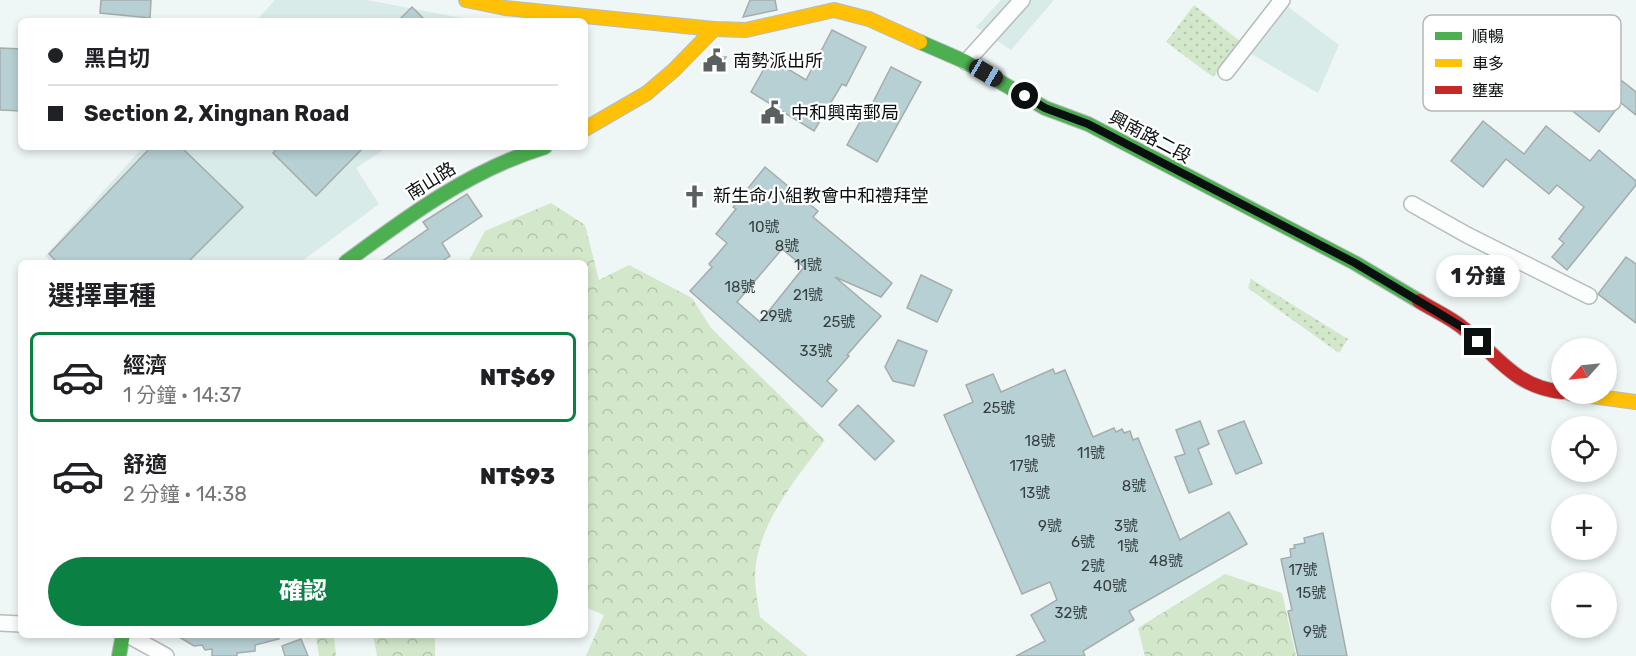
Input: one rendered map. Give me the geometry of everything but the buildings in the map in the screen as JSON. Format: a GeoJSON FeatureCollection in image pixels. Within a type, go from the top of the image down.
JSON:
{"type":"FeatureCollection","features":[{"type":"Feature","properties":{"kind":"street","name":"興南路二段"},"geometry":{"type":"LineString","coordinates":[[466,0],[505,8],[714,29],[746,30],[834,10],[868,19],[966,62],[1045,108],[1088,124],[1355,263],[1462,327],[1493,357],[1524,381],[1551,391]]}},
{"type":"Feature","properties":{"kind":"street"},"geometry":{"type":"LineString","coordinates":[[966,62],[1022,0]]}},
{"type":"Feature","properties":{"kind":"street"},"geometry":{"type":"LineString","coordinates":[[1226,72],[1282,0]]}},
{"type":"Feature","properties":{"kind":"street"},"geometry":{"type":"LineString","coordinates":[[588,127],[647,93],[674,70],[714,29]]}},
{"type":"Feature","properties":{"kind":"street","name":"南山路"},"geometry":{"type":"LineString","coordinates":[[349,260],[394,226],[466,180],[498,164],[537,150]]}},
{"type":"Feature","properties":{"kind":"street"},"geometry":{"type":"LineString","coordinates":[[1412,204],[1467,235],[1589,296]]}},
{"type":"Feature","properties":{"kind":"street"},"geometry":{"type":"LineString","coordinates":[[1391,285],[1425,292],[1452,306],[1528,368],[1551,377]]}},
{"type":"Feature","properties":{"kind":"street"},"geometry":{"type":"LineString","coordinates":[[1617,399],[1636,402]]}},
{"type":"Feature","properties":{"kind":"street"},"geometry":{"type":"LineString","coordinates":[[0,623],[18,624]]}},
{"type":"Feature","properties":{"kind":"street"},"geometry":{"type":"LineString","coordinates":[[119,656],[123,638]]}},
{"type":"Feature","properties":{"kind":"street"},"geometry":{"type":"LineString","coordinates":[[132,638],[166,656]]}},
{"type":"Feature","properties":{"kind":"shaded area"},"geometry":{"type":"Polygon","coordinates":[[[275,0],[367,0],[462,18],[259,18],[275,0]]]}},
{"type":"Feature","properties":{"kind":"shaded area"},"geometry":{"type":"Polygon","coordinates":[[[1001,0],[1054,0],[1011,50],[976,27],[1001,0]]]}},
{"type":"Feature","properties":{"kind":"shaded area"},"geometry":{"type":"Polygon","coordinates":[[[1287,6],[1339,45],[1318,93],[1248,52],[1287,6]]]}},
{"type":"Feature","properties":{"kind":"shaded area"},"geometry":{"type":"Polygon","coordinates":[[[140,150],[383,150],[356,168],[379,204],[304,260],[50,260],[45,256],[140,150]]]}},
{"type":"Feature","properties":{"kind":"green space"},"geometry":{"type":"Polygon","coordinates":[[[1194,5],[1241,42],[1213,77],[1166,42],[1194,5]]]}},
{"type":"Feature","properties":{"kind":"green space"},"geometry":{"type":"Polygon","coordinates":[[[551,203],[585,225],[599,280],[629,265],[692,298],[711,328],[825,440],[791,486],[770,520],[757,556],[755,575],[760,617],[808,656],[586,656],[604,615],[588,608],[588,260],[469,260],[485,231],[551,203]]]}},
{"type":"Feature","properties":{"kind":"green space"},"geometry":{"type":"Polygon","coordinates":[[[1251,279],[1348,339],[1339,353],[1248,288],[1251,279]]]}},
{"type":"Feature","properties":{"kind":"green space"},"geometry":{"type":"Polygon","coordinates":[[[1225,574],[1282,593],[1296,656],[1145,656],[1138,628],[1225,574]]]}},
{"type":"Feature","properties":{"kind":"green space"},"geometry":{"type":"Polygon","coordinates":[[[316,638],[334,638],[336,656],[319,656],[316,638]]]}},
{"type":"Feature","properties":{"kind":"green space"},"geometry":{"type":"Polygon","coordinates":[[[374,638],[435,638],[435,656],[377,656],[374,638]]]}},
{"type":"Feature","properties":{"kind":"traffic: fast"},"geometry":{"type":"LineString","coordinates":[[920,42],[966,62],[1045,108],[1088,124],[1355,263],[1419,301]]}},
{"type":"Feature","properties":{"kind":"traffic: fast"},"geometry":{"type":"LineString","coordinates":[[349,260],[416,211],[465,181],[537,150]]}},
{"type":"Feature","properties":{"kind":"traffic: fast"},"geometry":{"type":"LineString","coordinates":[[119,656],[122,638]]}},
{"type":"Feature","properties":{"kind":"traffic: slow"},"geometry":{"type":"LineString","coordinates":[[466,0],[505,8],[714,29],[746,30],[834,10],[869,19],[920,42]]}},
{"type":"Feature","properties":{"kind":"traffic: slow"},"geometry":{"type":"LineString","coordinates":[[588,127],[647,93],[674,70],[714,29]]}},
{"type":"Feature","properties":{"kind":"traffic: slow"},"geometry":{"type":"LineString","coordinates":[[1617,399],[1636,402]]}},
{"type":"Feature","properties":{"kind":"traffic: jam"},"geometry":{"type":"LineString","coordinates":[[1419,301],[1458,324],[1519,377],[1531,384],[1551,390]]}},
{"type":"Feature","properties":{"kind":"place","name":"南勢派出所"},"geometry":{"type":"Point","coordinates":[715,61]}},
{"type":"Feature","properties":{"kind":"place","name":"中和興南郵局"},"geometry":{"type":"Point","coordinates":[773,113]}},
{"type":"Feature","properties":{"kind":"place","name":"新生命小組教會中和禮拜堂"},"geometry":{"type":"Point","coordinates":[695,196]}},
{"type":"Feature","properties":{"kind":"route"},"geometry":{"type":"LineString","coordinates":[[1025,96],[1045,108],[1088,124],[1153,160],[1355,263],[1415,301],[1462,327],[1478,342]]}}]}
